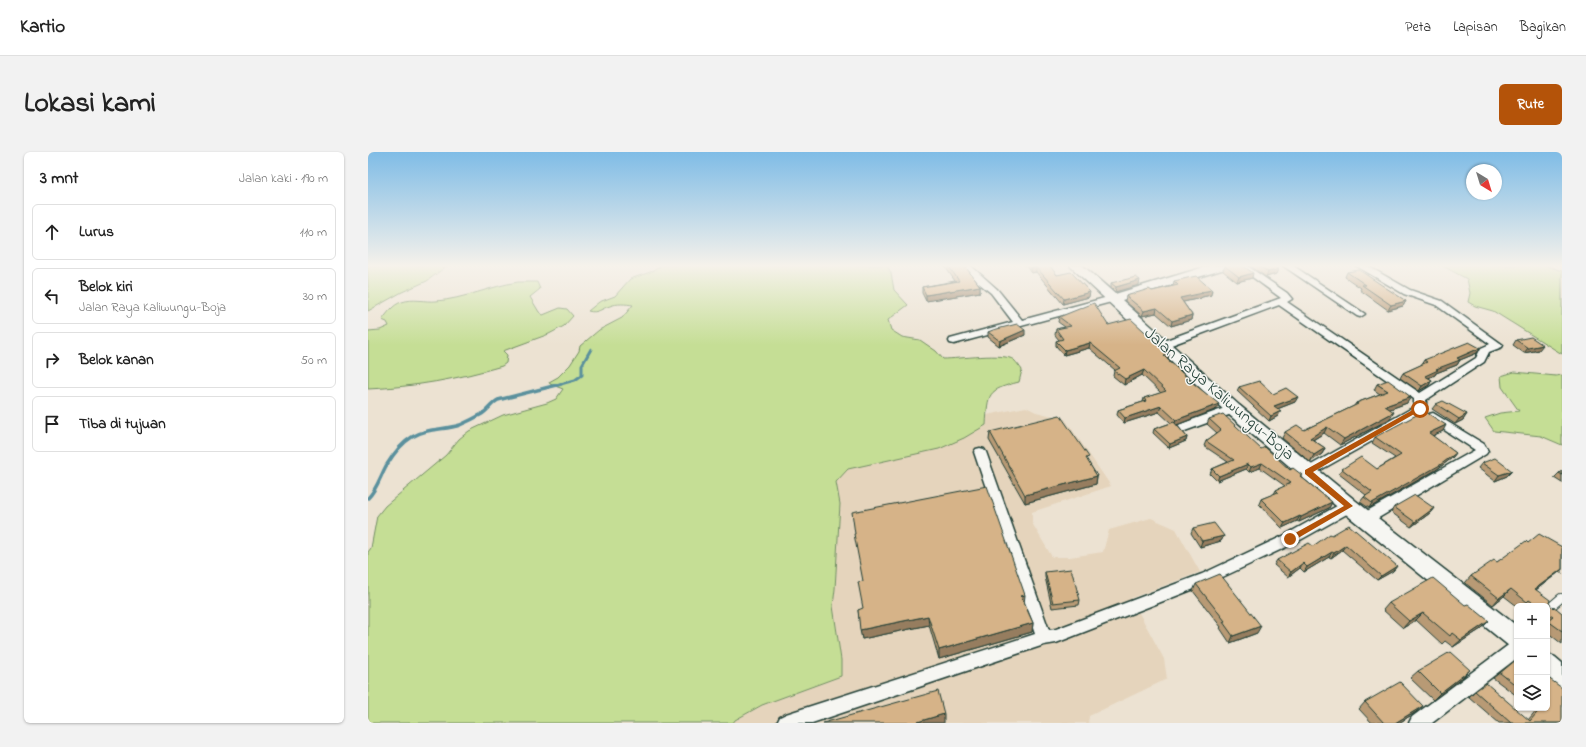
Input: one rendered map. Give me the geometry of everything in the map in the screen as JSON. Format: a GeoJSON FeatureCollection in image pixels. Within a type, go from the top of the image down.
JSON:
{"type":"FeatureCollection","features":[{"type":"Feature","properties":{"kind":"main road","name":"Jalan Raya Kaliwungu-Boja"},"geometry":{"type":"LineString","coordinates":[[1104,292],[1233,409],[1349,506],[1514,637]]}},
{"type":"Feature","properties":{"kind":"main road"},"geometry":{"type":"LineString","coordinates":[[1112,299],[1136,292]]}},
{"type":"Feature","properties":{"kind":"main road"},"geometry":{"type":"LineString","coordinates":[[1550,668],[1562,678]]}},
{"type":"Feature","properties":{"kind":"street"},"geometry":{"type":"LineString","coordinates":[[994,292],[1019,323]]}},
{"type":"Feature","properties":{"kind":"street"},"geometry":{"type":"LineString","coordinates":[[1162,345],[1287,299],[1286,296],[1280,292]]}},
{"type":"Feature","properties":{"kind":"street"},"geometry":{"type":"LineString","coordinates":[[1326,292],[1360,314]]}},
{"type":"Feature","properties":{"kind":"street"},"geometry":{"type":"LineString","coordinates":[[1308,472],[1420,404],[1480,360],[1483,351],[1498,344],[1439,303],[1406,292]]}},
{"type":"Feature","properties":{"kind":"street"},"geometry":{"type":"LineString","coordinates":[[954,342],[1019,323],[1112,299]]}},
{"type":"Feature","properties":{"kind":"street"},"geometry":{"type":"LineString","coordinates":[[1282,302],[1480,447],[1482,451],[1365,519]]}},
{"type":"Feature","properties":{"kind":"street"},"geometry":{"type":"LineString","coordinates":[[1182,428],[1233,409]]}},
{"type":"Feature","properties":{"kind":"street"},"geometry":{"type":"LineString","coordinates":[[980,452],[1044,638]]}},
{"type":"Feature","properties":{"kind":"street"},"geometry":{"type":"LineString","coordinates":[[786,723],[1044,638],[1056,636],[1207,578],[1290,539],[1349,506]]}},
{"type":"Feature","properties":{"kind":"street"},"geometry":{"type":"LineString","coordinates":[[1418,723],[1514,641]]}},
{"type":"Feature","properties":{"kind":"lane"},"geometry":{"type":"LineString","coordinates":[[1550,607],[1561,598]]}},
{"type":"Feature","properties":{"kind":"shaded area"},"geometry":{"type":"Polygon","coordinates":[[[1026,407],[1036,412],[1065,419],[1111,486],[1032,512],[1032,523],[1052,557],[1070,557],[1103,552],[1109,530],[1151,518],[1176,529],[1200,572],[1131,598],[1164,659],[1167,679],[1089,716],[1088,723],[733,723],[735,720],[762,705],[841,676],[841,660],[833,606],[840,504],[836,482],[848,469],[882,461],[986,425],[987,415],[1026,407]]]}},
{"type":"Feature","properties":{"kind":"green space"},"geometry":{"type":"Polygon","coordinates":[[[368,292],[403,292],[402,292],[368,311],[368,292]]]}},
{"type":"Feature","properties":{"kind":"green space"},"geometry":{"type":"Polygon","coordinates":[[[479,292],[537,292],[530,297],[539,312],[543,315],[560,308],[567,309],[573,316],[564,326],[549,334],[503,351],[507,355],[506,363],[502,366],[436,382],[368,389],[368,331],[380,330],[389,326],[387,322],[382,320],[390,310],[399,303],[410,300],[446,300],[479,292]]]}},
{"type":"Feature","properties":{"kind":"green space"},"geometry":{"type":"Polygon","coordinates":[[[619,292],[896,292],[908,305],[888,320],[891,330],[902,337],[920,340],[936,351],[943,359],[1001,356],[1014,360],[1022,370],[1019,382],[1001,388],[991,394],[986,425],[964,438],[939,449],[848,469],[836,482],[840,504],[833,606],[841,660],[841,676],[762,705],[735,720],[733,723],[368,723],[368,552],[371,548],[377,516],[385,506],[446,455],[459,439],[469,431],[503,415],[547,403],[556,399],[563,389],[550,384],[549,382],[558,377],[570,365],[579,351],[580,346],[599,330],[622,318],[633,305],[616,304],[597,311],[588,311],[599,302],[615,296],[619,292]]]}},
{"type":"Feature","properties":{"kind":"green space"},"geometry":{"type":"Polygon","coordinates":[[[1470,292],[1562,292],[1562,354],[1493,311],[1475,306],[1468,302],[1470,292]]]}},
{"type":"Feature","properties":{"kind":"green space"},"geometry":{"type":"Polygon","coordinates":[[[1514,372],[1556,376],[1562,375],[1562,445],[1541,436],[1494,431],[1485,418],[1500,413],[1519,411],[1502,387],[1501,376],[1514,372]]]}},
{"type":"Feature","properties":{"kind":"building"},"geometry":{"type":"Polygon","coordinates":[[[924,292],[946,292],[926,295],[924,292]]]}},
{"type":"Feature","properties":{"kind":"building"},"geometry":{"type":"Polygon","coordinates":[[[1058,292],[1090,292],[1064,299],[1058,292]]]}},
{"type":"Feature","properties":{"kind":"building"},"geometry":{"type":"Polygon","coordinates":[[[1140,292],[1203,292],[1201,292],[1203,293],[1180,298],[1192,315],[1172,321],[1157,308],[1144,311],[1126,296],[1140,292]]]}},
{"type":"Feature","properties":{"kind":"building"},"geometry":{"type":"Polygon","coordinates":[[[1372,292],[1392,292],[1406,301],[1391,305],[1372,292]]]}},
{"type":"Feature","properties":{"kind":"building"},"geometry":{"type":"Polygon","coordinates":[[[1094,303],[1108,325],[1131,319],[1169,354],[1164,356],[1193,383],[1219,404],[1176,420],[1161,406],[1125,418],[1118,410],[1146,401],[1144,398],[1166,391],[1144,370],[1125,379],[1114,371],[1120,368],[1090,343],[1065,350],[1056,341],[1063,339],[1056,329],[1071,326],[1059,317],[1094,303]]]}},
{"type":"Feature","properties":{"kind":"building"},"geometry":{"type":"Polygon","coordinates":[[[1017,324],[1025,330],[1000,341],[988,332],[993,330],[1017,324]]]}},
{"type":"Feature","properties":{"kind":"building"},"geometry":{"type":"Polygon","coordinates":[[[1531,337],[1543,345],[1528,348],[1516,340],[1531,337]]]}},
{"type":"Feature","properties":{"kind":"building"},"geometry":{"type":"Polygon","coordinates":[[[1469,342],[1480,348],[1457,358],[1460,360],[1436,369],[1438,370],[1425,376],[1432,380],[1422,386],[1403,373],[1427,362],[1424,360],[1469,342]]]}},
{"type":"Feature","properties":{"kind":"building"},"geometry":{"type":"Polygon","coordinates":[[[1388,380],[1411,397],[1385,406],[1394,412],[1344,439],[1327,427],[1310,438],[1325,448],[1314,455],[1285,432],[1297,425],[1304,430],[1358,404],[1356,403],[1388,391],[1377,384],[1388,380]]]}},
{"type":"Feature","properties":{"kind":"building"},"geometry":{"type":"Polygon","coordinates":[[[1259,381],[1273,394],[1286,388],[1298,397],[1274,406],[1281,411],[1271,416],[1239,387],[1259,381]]]}},
{"type":"Feature","properties":{"kind":"building"},"geometry":{"type":"Polygon","coordinates":[[[1443,401],[1467,414],[1459,419],[1436,404],[1443,401]]]}},
{"type":"Feature","properties":{"kind":"building"},"geometry":{"type":"Polygon","coordinates":[[[1424,411],[1446,425],[1429,433],[1456,453],[1440,465],[1372,503],[1364,497],[1372,492],[1342,469],[1361,457],[1377,469],[1401,455],[1375,437],[1424,411]]]}},
{"type":"Feature","properties":{"kind":"building"},"geometry":{"type":"Polygon","coordinates":[[[1223,414],[1261,449],[1265,447],[1290,470],[1293,468],[1302,475],[1300,476],[1332,502],[1285,523],[1261,499],[1278,492],[1276,490],[1291,483],[1262,463],[1251,467],[1248,464],[1219,476],[1212,469],[1234,460],[1206,441],[1221,430],[1209,419],[1223,414]]]}},
{"type":"Feature","properties":{"kind":"building"},"geometry":{"type":"Polygon","coordinates":[[[1060,415],[1089,457],[1086,458],[1097,476],[1025,495],[990,432],[1060,415]]]}},
{"type":"Feature","properties":{"kind":"building"},"geometry":{"type":"Polygon","coordinates":[[[1174,422],[1187,437],[1170,444],[1154,429],[1174,422]]]}},
{"type":"Feature","properties":{"kind":"building"},"geometry":{"type":"Polygon","coordinates":[[[1495,458],[1512,471],[1499,475],[1482,463],[1495,458]]]}},
{"type":"Feature","properties":{"kind":"building"},"geometry":{"type":"Polygon","coordinates":[[[987,486],[1025,595],[1021,596],[1033,623],[939,650],[928,616],[860,630],[858,610],[863,608],[858,582],[863,581],[854,534],[852,512],[987,486]]]}},
{"type":"Feature","properties":{"kind":"building"},"geometry":{"type":"Polygon","coordinates":[[[1415,495],[1434,508],[1415,522],[1394,507],[1415,495]]]}},
{"type":"Feature","properties":{"kind":"building"},"geometry":{"type":"Polygon","coordinates":[[[1214,523],[1224,536],[1202,541],[1193,528],[1214,523]]]}},
{"type":"Feature","properties":{"kind":"building"},"geometry":{"type":"Polygon","coordinates":[[[1349,525],[1397,566],[1381,576],[1346,545],[1307,567],[1303,563],[1291,572],[1277,560],[1309,543],[1313,546],[1330,534],[1332,535],[1349,525]]]}},
{"type":"Feature","properties":{"kind":"building"},"geometry":{"type":"Polygon","coordinates":[[[1539,534],[1562,547],[1562,569],[1535,589],[1550,600],[1549,603],[1534,603],[1529,600],[1527,602],[1511,589],[1499,598],[1471,576],[1494,560],[1497,562],[1526,541],[1528,543],[1539,534]]]}},
{"type":"Feature","properties":{"kind":"building"},"geometry":{"type":"Polygon","coordinates":[[[1071,569],[1080,600],[1053,603],[1045,572],[1071,569]]]}},
{"type":"Feature","properties":{"kind":"building"},"geometry":{"type":"Polygon","coordinates":[[[1220,574],[1261,626],[1233,636],[1223,622],[1225,621],[1196,584],[1220,574]]]}},
{"type":"Feature","properties":{"kind":"building"},"geometry":{"type":"Polygon","coordinates":[[[1433,578],[1465,605],[1468,604],[1489,621],[1461,640],[1452,633],[1450,636],[1423,613],[1409,621],[1389,603],[1433,578]]]}},
{"type":"Feature","properties":{"kind":"building"},"geometry":{"type":"Polygon","coordinates":[[[1550,605],[1562,613],[1562,631],[1550,622],[1550,619],[1553,617],[1550,615],[1550,605]]]}},
{"type":"Feature","properties":{"kind":"building"},"geometry":{"type":"Polygon","coordinates":[[[1450,652],[1470,670],[1440,693],[1418,671],[1450,652]]]}},
{"type":"Feature","properties":{"kind":"building"},"geometry":{"type":"Polygon","coordinates":[[[1514,661],[1514,684],[1500,673],[1514,661]]]}},
{"type":"Feature","properties":{"kind":"building"},"geometry":{"type":"Polygon","coordinates":[[[1550,679],[1562,688],[1562,723],[1511,723],[1475,691],[1486,683],[1514,707],[1514,711],[1518,711],[1530,721],[1538,711],[1550,711],[1550,679]]]}},
{"type":"Feature","properties":{"kind":"building"},"geometry":{"type":"Polygon","coordinates":[[[1400,682],[1423,706],[1395,723],[1384,723],[1365,702],[1400,682]]]}},
{"type":"Feature","properties":{"kind":"building"},"geometry":{"type":"Polygon","coordinates":[[[938,691],[944,714],[914,723],[823,723],[938,691]]]}},
{"type":"Feature","properties":{"kind":"waterway"},"geometry":{"type":"LineString","coordinates":[[557,385],[575,380],[582,375],[582,365],[591,349]]}},
{"type":"Feature","properties":{"kind":"waterway"},"geometry":{"type":"LineString","coordinates":[[368,498],[376,487],[391,458],[401,446],[417,434],[460,425],[482,414],[498,400],[561,384]]}},
{"type":"Feature","properties":{"kind":"route"},"geometry":{"type":"LineString","coordinates":[[1290,539],[1349,506],[1308,472],[1420,409]]}}]}
